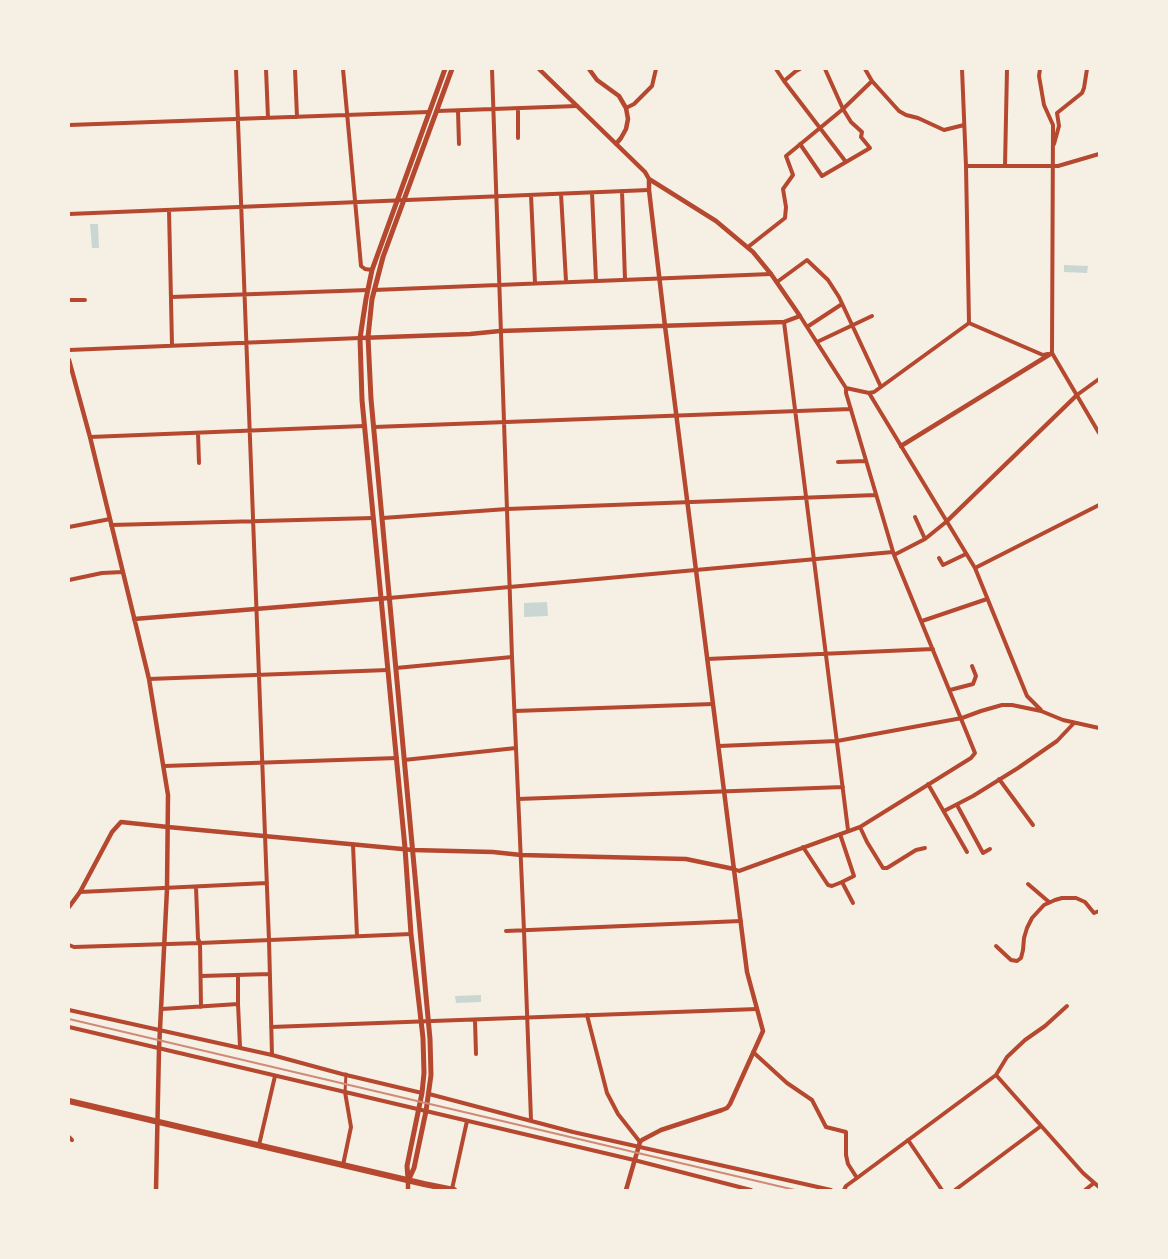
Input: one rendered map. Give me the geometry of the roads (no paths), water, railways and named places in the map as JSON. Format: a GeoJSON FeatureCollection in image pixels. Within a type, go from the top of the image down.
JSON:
{"type":"FeatureCollection","features":[{"type":"Feature","properties":{"kind":"main road"},"geometry":{"type":"LineString","coordinates":[[408,1181],[414,1168],[426,1111],[423,1038],[411,934],[397,758],[364,426],[360,338],[371,290],[429,112],[446,69]]}},
{"type":"Feature","properties":{"kind":"main road"},"geometry":{"type":"LineString","coordinates":[[408,1181],[407,1166],[418,1110],[431,1076],[430,1039],[389,598],[368,337],[372,270],[452,69]]}},
{"type":"Feature","properties":{"kind":"main road"},"geometry":{"type":"LineString","coordinates":[[69,1101],[453,1190]]}},
{"type":"Feature","properties":{"kind":"street"},"geometry":{"type":"LineString","coordinates":[[236,69],[272,1054]]}},
{"type":"Feature","properties":{"kind":"street"},"geometry":{"type":"LineString","coordinates":[[266,69],[268,118]]}},
{"type":"Feature","properties":{"kind":"street"},"geometry":{"type":"LineString","coordinates":[[295,69],[297,117]]}},
{"type":"Feature","properties":{"kind":"street"},"geometry":{"type":"LineString","coordinates":[[343,69],[361,266],[372,270]]}},
{"type":"Feature","properties":{"kind":"street"},"geometry":{"type":"LineString","coordinates":[[492,69],[512,657],[531,1120]]}},
{"type":"Feature","properties":{"kind":"street"},"geometry":{"type":"LineString","coordinates":[[69,907],[80,892],[112,832],[121,822],[413,850],[686,859],[739,871],[860,827],[975,753],[894,554],[846,388],[817,342],[777,282],[748,247],[716,221],[649,179],[645,172],[539,69]]}},
{"type":"Feature","properties":{"kind":"street"},"geometry":{"type":"LineString","coordinates":[[589,69],[597,80],[619,96],[626,108],[628,119],[626,129],[616,144]]}},
{"type":"Feature","properties":{"kind":"street"},"geometry":{"type":"LineString","coordinates":[[626,108],[634,104],[652,86],[656,69]]}},
{"type":"Feature","properties":{"kind":"street"},"geometry":{"type":"LineString","coordinates":[[776,69],[846,162]]}},
{"type":"Feature","properties":{"kind":"street"},"geometry":{"type":"LineString","coordinates":[[784,81],[800,69]]}},
{"type":"Feature","properties":{"kind":"street"},"geometry":{"type":"LineString","coordinates":[[800,144],[822,176],[870,148],[861,137],[862,132],[851,122],[843,109],[825,69]]}},
{"type":"Feature","properties":{"kind":"street"},"geometry":{"type":"LineString","coordinates":[[865,69],[872,81],[899,111],[906,115],[944,130],[964,125]]}},
{"type":"Feature","properties":{"kind":"street"},"geometry":{"type":"LineString","coordinates":[[962,69],[969,323]]}},
{"type":"Feature","properties":{"kind":"street"},"geometry":{"type":"LineString","coordinates":[[1005,166],[1007,69]]}},
{"type":"Feature","properties":{"kind":"street"},"geometry":{"type":"LineString","coordinates":[[1040,69],[1044,105],[1053,126],[1052,353],[1099,433]]}},
{"type":"Feature","properties":{"kind":"street"},"geometry":{"type":"LineString","coordinates":[[1053,148],[1059,126],[1057,113],[1082,93],[1086,69]]}},
{"type":"Feature","properties":{"kind":"street"},"geometry":{"type":"LineString","coordinates":[[748,247],[785,218],[783,189],[793,175],[786,156],[843,109],[872,81]]}},
{"type":"Feature","properties":{"kind":"street"},"geometry":{"type":"LineString","coordinates":[[437,111],[577,106]]}},
{"type":"Feature","properties":{"kind":"street"},"geometry":{"type":"LineString","coordinates":[[518,109],[518,138]]}},
{"type":"Feature","properties":{"kind":"street"},"geometry":{"type":"LineString","coordinates":[[458,111],[459,144]]}},
{"type":"Feature","properties":{"kind":"street"},"geometry":{"type":"LineString","coordinates":[[69,125],[429,112]]}},
{"type":"Feature","properties":{"kind":"street"},"geometry":{"type":"LineString","coordinates":[[966,166],[1058,166],[1099,154]]}},
{"type":"Feature","properties":{"kind":"street"},"geometry":{"type":"LineString","coordinates":[[626,1190],[639,1145],[645,1137],[727,1108],[734,1100],[763,1031],[747,972],[665,326],[649,179]]}},
{"type":"Feature","properties":{"kind":"street"},"geometry":{"type":"LineString","coordinates":[[69,214],[649,190]]}},
{"type":"Feature","properties":{"kind":"street"},"geometry":{"type":"LineString","coordinates":[[622,191],[626,280]]}},
{"type":"Feature","properties":{"kind":"street"},"geometry":{"type":"LineString","coordinates":[[592,193],[596,281]]}},
{"type":"Feature","properties":{"kind":"street"},"geometry":{"type":"LineString","coordinates":[[561,194],[566,281]]}},
{"type":"Feature","properties":{"kind":"street"},"geometry":{"type":"LineString","coordinates":[[531,195],[535,283]]}},
{"type":"Feature","properties":{"kind":"street"},"geometry":{"type":"LineString","coordinates":[[169,210],[172,345]]}},
{"type":"Feature","properties":{"kind":"street"},"geometry":{"type":"LineString","coordinates":[[777,282],[807,260],[828,280],[853,326],[881,387]]}},
{"type":"Feature","properties":{"kind":"street"},"geometry":{"type":"LineString","coordinates":[[171,297],[771,274]]}},
{"type":"Feature","properties":{"kind":"street"},"geometry":{"type":"LineString","coordinates":[[69,300],[85,300]]}},
{"type":"Feature","properties":{"kind":"street"},"geometry":{"type":"LineString","coordinates":[[807,327],[842,304]]}},
{"type":"Feature","properties":{"kind":"street"},"geometry":{"type":"LineString","coordinates":[[69,350],[500,331],[784,322],[800,316]]}},
{"type":"Feature","properties":{"kind":"street"},"geometry":{"type":"LineString","coordinates":[[817,342],[872,316]]}},
{"type":"Feature","properties":{"kind":"street"},"geometry":{"type":"LineString","coordinates":[[784,322],[848,830]]}},
{"type":"Feature","properties":{"kind":"street"},"geometry":{"type":"LineString","coordinates":[[969,323],[1043,355],[1052,353]]}},
{"type":"Feature","properties":{"kind":"street"},"geometry":{"type":"LineString","coordinates":[[846,388],[868,393],[874,392],[969,323]]}},
{"type":"Feature","properties":{"kind":"street"},"geometry":{"type":"LineString","coordinates":[[901,446],[1052,353]]}},
{"type":"Feature","properties":{"kind":"street"},"geometry":{"type":"LineString","coordinates":[[69,360],[149,679],[168,795],[167,889],[159,1049],[156,1190]]}},
{"type":"Feature","properties":{"kind":"street"},"geometry":{"type":"LineString","coordinates":[[135,620],[894,554],[926,539],[946,522],[1077,395],[1099,379]]}},
{"type":"Feature","properties":{"kind":"street"},"geometry":{"type":"LineString","coordinates":[[868,393],[975,568],[1027,696],[1041,711]]}},
{"type":"Feature","properties":{"kind":"street"},"geometry":{"type":"LineString","coordinates":[[374,427],[851,408]]}},
{"type":"Feature","properties":{"kind":"street"},"geometry":{"type":"LineString","coordinates":[[90,437],[364,426]]}},
{"type":"Feature","properties":{"kind":"street"},"geometry":{"type":"LineString","coordinates":[[198,433],[200,463]]}},
{"type":"Feature","properties":{"kind":"street"},"geometry":{"type":"LineString","coordinates":[[838,462],[866,461]]}},
{"type":"Feature","properties":{"kind":"street"},"geometry":{"type":"LineString","coordinates":[[382,518],[507,509],[876,495]]}},
{"type":"Feature","properties":{"kind":"street"},"geometry":{"type":"LineString","coordinates":[[975,568],[1099,505]]}},
{"type":"Feature","properties":{"kind":"street"},"geometry":{"type":"LineString","coordinates":[[69,527],[111,522],[373,518]]}},
{"type":"Feature","properties":{"kind":"street"},"geometry":{"type":"LineString","coordinates":[[915,518],[926,539]]}},
{"type":"Feature","properties":{"kind":"street"},"geometry":{"type":"LineString","coordinates":[[939,558],[943,565],[966,554]]}},
{"type":"Feature","properties":{"kind":"street"},"geometry":{"type":"LineString","coordinates":[[69,580],[102,573],[123,572]]}},
{"type":"Feature","properties":{"kind":"street"},"geometry":{"type":"LineString","coordinates":[[922,621],[987,599]]}},
{"type":"Feature","properties":{"kind":"street"},"geometry":{"type":"LineString","coordinates":[[707,659],[933,649]]}},
{"type":"Feature","properties":{"kind":"street"},"geometry":{"type":"LineString","coordinates":[[396,668],[512,657]]}},
{"type":"Feature","properties":{"kind":"street"},"geometry":{"type":"LineString","coordinates":[[950,690],[973,684],[976,676],[972,666]]}},
{"type":"Feature","properties":{"kind":"street"},"geometry":{"type":"LineString","coordinates":[[149,679],[388,670]]}},
{"type":"Feature","properties":{"kind":"street"},"geometry":{"type":"LineString","coordinates":[[515,711],[713,704]]}},
{"type":"Feature","properties":{"kind":"street"},"geometry":{"type":"LineString","coordinates":[[718,746],[837,741],[962,718],[1002,705],[1021,706],[1074,723],[1099,728]]}},
{"type":"Feature","properties":{"kind":"street"},"geometry":{"type":"LineString","coordinates":[[944,811],[1018,768],[1057,741],[1074,723]]}},
{"type":"Feature","properties":{"kind":"street"},"geometry":{"type":"LineString","coordinates":[[404,760],[516,748]]}},
{"type":"Feature","properties":{"kind":"street"},"geometry":{"type":"LineString","coordinates":[[164,766],[397,758]]}},
{"type":"Feature","properties":{"kind":"street"},"geometry":{"type":"LineString","coordinates":[[999,779],[1033,825]]}},
{"type":"Feature","properties":{"kind":"street"},"geometry":{"type":"LineString","coordinates":[[928,784],[967,852]]}},
{"type":"Feature","properties":{"kind":"street"},"geometry":{"type":"LineString","coordinates":[[518,799],[843,787]]}},
{"type":"Feature","properties":{"kind":"street"},"geometry":{"type":"LineString","coordinates":[[957,805],[983,853],[990,849]]}},
{"type":"Feature","properties":{"kind":"street"},"geometry":{"type":"LineString","coordinates":[[860,827],[883,868],[887,868],[916,850],[925,848]]}},
{"type":"Feature","properties":{"kind":"street"},"geometry":{"type":"LineString","coordinates":[[803,847],[825,881],[832,886],[854,876],[840,834]]}},
{"type":"Feature","properties":{"kind":"street"},"geometry":{"type":"LineString","coordinates":[[353,845],[357,936]]}},
{"type":"Feature","properties":{"kind":"street"},"geometry":{"type":"LineString","coordinates":[[842,882],[853,903]]}},
{"type":"Feature","properties":{"kind":"street"},"geometry":{"type":"LineString","coordinates":[[80,892],[267,883]]}},
{"type":"Feature","properties":{"kind":"street"},"geometry":{"type":"LineString","coordinates":[[1028,884],[1049,902]]}},
{"type":"Feature","properties":{"kind":"street"},"geometry":{"type":"LineString","coordinates":[[196,887],[201,1007]]}},
{"type":"Feature","properties":{"kind":"street"},"geometry":{"type":"LineString","coordinates":[[996,946],[1011,960],[1017,961],[1021,958],[1027,928],[1038,911],[1049,902],[1062,898],[1076,898],[1085,902],[1094,913],[1099,911]]}},
{"type":"Feature","properties":{"kind":"street"},"geometry":{"type":"LineString","coordinates":[[506,931],[741,921]]}},
{"type":"Feature","properties":{"kind":"street"},"geometry":{"type":"LineString","coordinates":[[69,945],[200,943],[411,934]]}},
{"type":"Feature","properties":{"kind":"street"},"geometry":{"type":"LineString","coordinates":[[201,976],[270,974]]}},
{"type":"Feature","properties":{"kind":"street"},"geometry":{"type":"LineString","coordinates":[[238,975],[240,1047]]}},
{"type":"Feature","properties":{"kind":"street"},"geometry":{"type":"LineString","coordinates":[[162,1009],[238,1004]]}},
{"type":"Feature","properties":{"kind":"street"},"geometry":{"type":"LineString","coordinates":[[844,1190],[846,1186],[996,1075],[1007,1057],[1067,1006]]}},
{"type":"Feature","properties":{"kind":"street"},"geometry":{"type":"LineString","coordinates":[[271,1027],[757,1009]]}},
{"type":"Feature","properties":{"kind":"street"},"geometry":{"type":"LineString","coordinates":[[69,1010],[272,1054],[573,1132],[831,1190]]}},
{"type":"Feature","properties":{"kind":"street"},"geometry":{"type":"LineString","coordinates":[[587,1015],[607,1093],[639,1145]]}},
{"type":"Feature","properties":{"kind":"street"},"geometry":{"type":"LineString","coordinates":[[475,1020],[477,1054]]}},
{"type":"Feature","properties":{"kind":"street"},"geometry":{"type":"LineString","coordinates":[[69,1027],[634,1160],[751,1190]]}},
{"type":"Feature","properties":{"kind":"street"},"geometry":{"type":"LineString","coordinates":[[753,1052],[787,1083],[812,1100],[826,1127],[846,1132],[848,1164],[857,1178]]}},
{"type":"Feature","properties":{"kind":"street"},"geometry":{"type":"LineString","coordinates":[[342,1165],[351,1127],[345,1092],[346,1074]]}},
{"type":"Feature","properties":{"kind":"street"},"geometry":{"type":"LineString","coordinates":[[996,1075],[1083,1173],[1099,1187]]}},
{"type":"Feature","properties":{"kind":"street"},"geometry":{"type":"LineString","coordinates":[[259,1145],[275,1076]]}},
{"type":"Feature","properties":{"kind":"street"},"geometry":{"type":"LineString","coordinates":[[453,1190],[467,1121]]}},
{"type":"Feature","properties":{"kind":"street"},"geometry":{"type":"LineString","coordinates":[[955,1190],[1041,1126]]}},
{"type":"Feature","properties":{"kind":"street"},"geometry":{"type":"LineString","coordinates":[[908,1140],[942,1190]]}},
{"type":"Feature","properties":{"kind":"street"},"geometry":{"type":"LineString","coordinates":[[408,1181],[408,1190]]}},
{"type":"Feature","properties":{"kind":"street"},"geometry":{"type":"LineString","coordinates":[[1085,1190],[1095,1183]]}},
{"type":"Feature","properties":{"kind":"railway"},"geometry":{"type":"LineString","coordinates":[[69,1019],[795,1190]]}}]}
